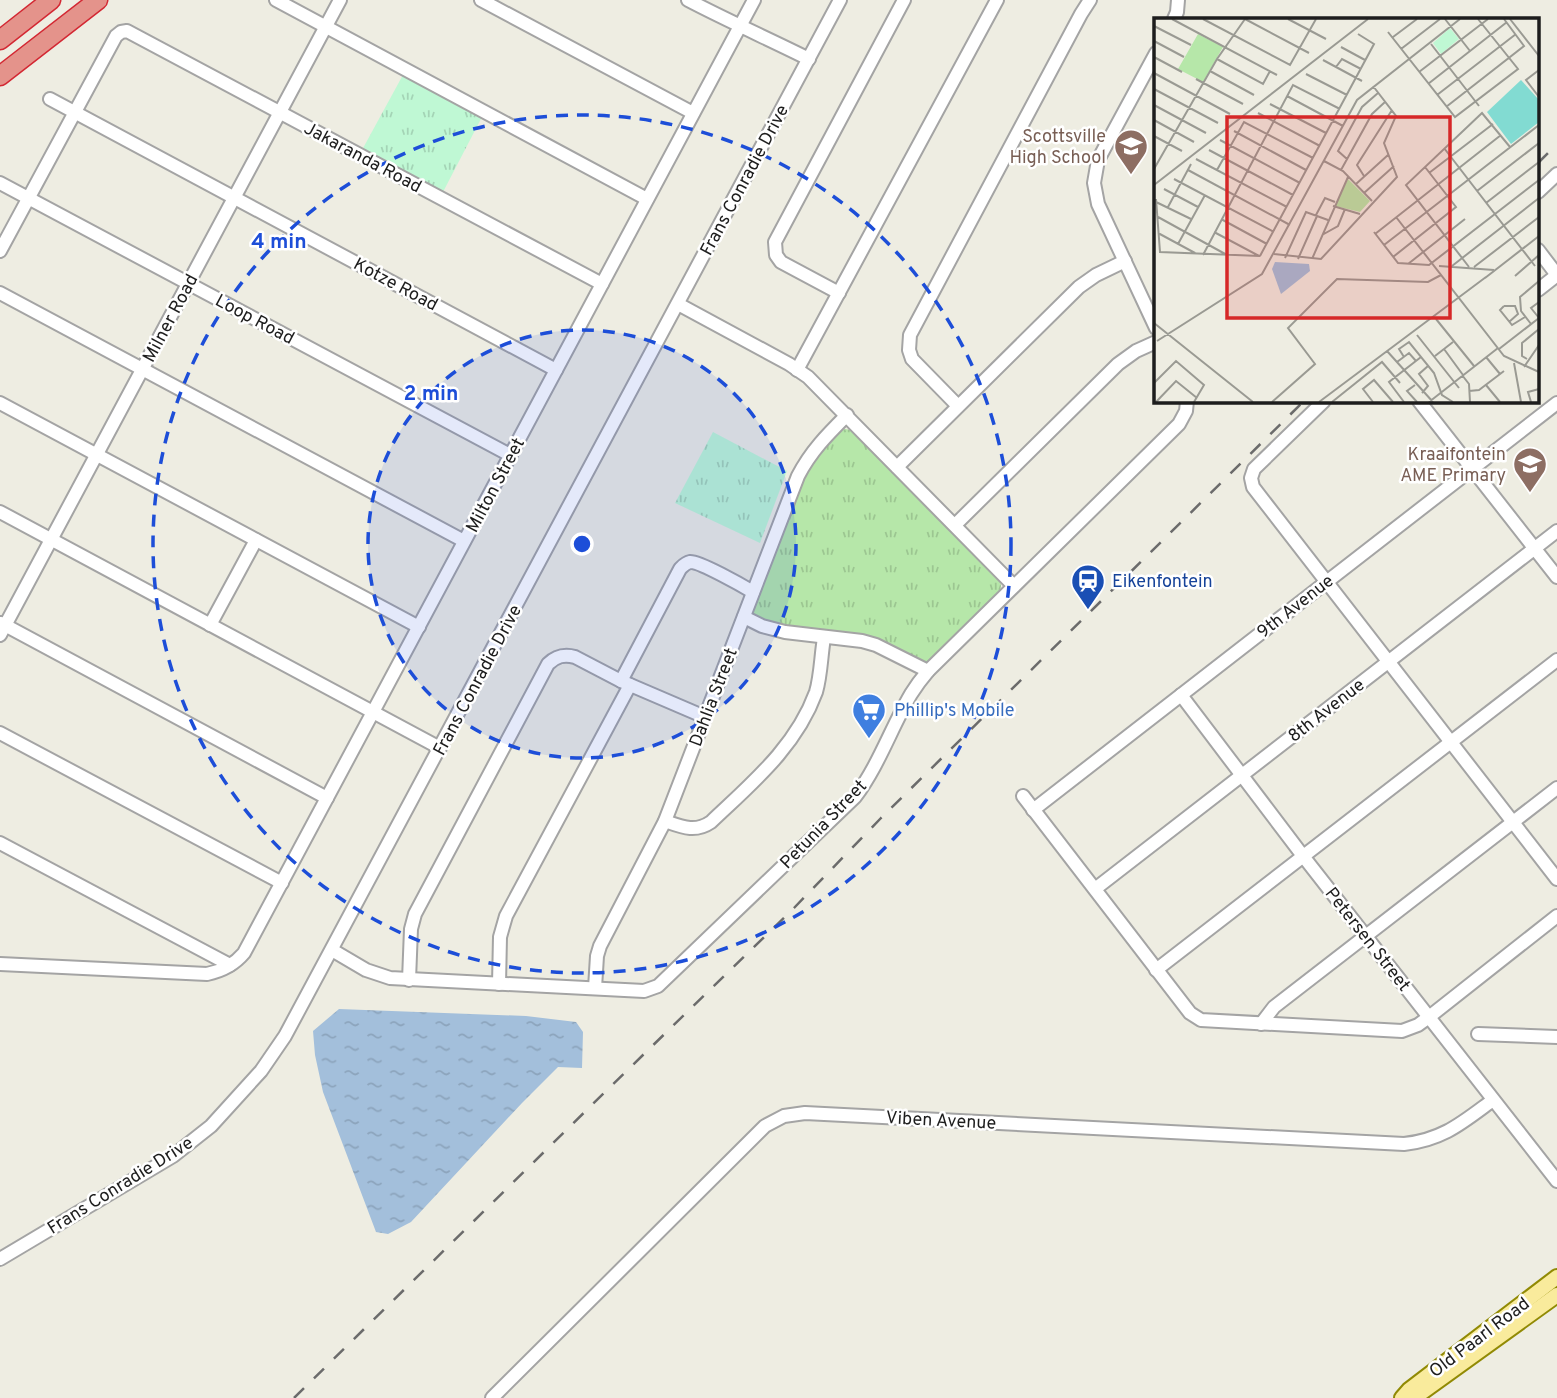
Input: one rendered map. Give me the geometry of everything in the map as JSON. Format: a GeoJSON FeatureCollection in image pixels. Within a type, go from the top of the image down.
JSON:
{"type":"FeatureCollection","features":[{"type":"Feature","properties":{"kind":"highway"},"geometry":{"type":"LineString","coordinates":[[0,40],[51,0]]}},
{"type":"Feature","properties":{"kind":"highway"},"geometry":{"type":"LineString","coordinates":[[0,76],[98,0]]}},
{"type":"Feature","properties":{"kind":"main road","name":"Old Paarl Road"},"geometry":{"type":"LineString","coordinates":[[1402,1398],[1557,1277]]}},
{"type":"Feature","properties":{"kind":"main road","name":"Old Paarl Road"},"geometry":{"type":"LineString","coordinates":[[1414,1398],[1557,1295]]}},
{"type":"Feature","properties":{"kind":"street"},"geometry":{"type":"LineString","coordinates":[[276,0],[647,199]]}},
{"type":"Feature","properties":{"kind":"street","name":"Milner Road"},"geometry":{"type":"LineString","coordinates":[[2,628],[340,0]]}},
{"type":"Feature","properties":{"kind":"street"},"geometry":{"type":"LineString","coordinates":[[481,0],[693,113]]}},
{"type":"Feature","properties":{"kind":"street"},"geometry":{"type":"LineString","coordinates":[[688,0],[809,59]]}},
{"type":"Feature","properties":{"kind":"street","name":"Milton Street"},"geometry":{"type":"LineString","coordinates":[[230,965],[240,958],[248,947],[754,0]]}},
{"type":"Feature","properties":{"kind":"street","name":"Frans Conradie Drive"},"geometry":{"type":"LineString","coordinates":[[0,1259],[173,1156],[211,1126],[243,1093],[279,1045],[307,998],[840,0]]}},
{"type":"Feature","properties":{"kind":"street"},"geometry":{"type":"LineString","coordinates":[[839,293],[781,262],[776,255],[775,242],[904,0]]}},
{"type":"Feature","properties":{"kind":"street"},"geometry":{"type":"LineString","coordinates":[[797,370],[997,0]]}},
{"type":"Feature","properties":{"kind":"street"},"geometry":{"type":"LineString","coordinates":[[958,406],[912,359],[909,350],[910,335],[1090,0]]}},
{"type":"Feature","properties":{"kind":"street"},"geometry":{"type":"LineString","coordinates":[[1174,18],[1178,0]]}},
{"type":"Feature","properties":{"kind":"street","name":"Jakaranda Road"},"geometry":{"type":"LineString","coordinates":[[75,112],[116,36],[124,31],[129,32],[602,284]]}},
{"type":"Feature","properties":{"kind":"street"},"geometry":{"type":"LineString","coordinates":[[1154,57],[1098,160],[1095,174],[1098,204],[1154,324]]}},
{"type":"Feature","properties":{"kind":"street","name":"Kotze Road"},"geometry":{"type":"LineString","coordinates":[[50,99],[556,370]]}},
{"type":"Feature","properties":{"kind":"street"},"geometry":{"type":"LineString","coordinates":[[0,251],[75,112]]}},
{"type":"Feature","properties":{"kind":"street"},"geometry":{"type":"LineString","coordinates":[[1540,190],[1557,174]]}},
{"type":"Feature","properties":{"kind":"street","name":"Loop Road"},"geometry":{"type":"LineString","coordinates":[[0,183],[510,455]]}},
{"type":"Feature","properties":{"kind":"street"},"geometry":{"type":"LineString","coordinates":[[1540,253],[1557,275],[1540,288]]}},
{"type":"Feature","properties":{"kind":"street"},"geometry":{"type":"LineString","coordinates":[[897,467],[1079,287],[1125,261]]}},
{"type":"Feature","properties":{"kind":"street"},"geometry":{"type":"LineString","coordinates":[[0,293],[464,541]]}},
{"type":"Feature","properties":{"kind":"street"},"geometry":{"type":"LineString","coordinates":[[678,304],[797,370],[818,386],[1014,586]]}},
{"type":"Feature","properties":{"kind":"street"},"geometry":{"type":"LineString","coordinates":[[955,525],[1118,363],[1154,343]]}},
{"type":"Feature","properties":{"kind":"street","name":"Petunia Street"},"geometry":{"type":"LineString","coordinates":[[332,950],[381,976],[409,980],[644,991],[658,986],[855,797],[881,755],[911,694],[928,671],[1179,424],[1186,411],[1187,402]]}},
{"type":"Feature","properties":{"kind":"street"},"geometry":{"type":"LineString","coordinates":[[1323,402],[1254,469],[1251,478],[1253,488],[1557,880]]}},
{"type":"Feature","properties":{"kind":"street"},"geometry":{"type":"LineString","coordinates":[[1420,402],[1557,577]]}},
{"type":"Feature","properties":{"kind":"street"},"geometry":{"type":"LineString","coordinates":[[0,403],[419,627]]}},
{"type":"Feature","properties":{"kind":"street","name":"9th Avenue"},"geometry":{"type":"LineString","coordinates":[[1033,810],[1557,403]]}},
{"type":"Feature","properties":{"kind":"street","name":"Dahlia Street"},"geometry":{"type":"LineString","coordinates":[[595,988],[600,946],[665,821],[806,461],[847,415]]}},
{"type":"Feature","properties":{"kind":"street"},"geometry":{"type":"LineString","coordinates":[[0,512],[440,748]]}},
{"type":"Feature","properties":{"kind":"street","name":"8th Avenue"},"geometry":{"type":"LineString","coordinates":[[1095,889],[1557,531]]}},
{"type":"Feature","properties":{"kind":"street"},"geometry":{"type":"LineString","coordinates":[[211,625],[256,540]]}},
{"type":"Feature","properties":{"kind":"street"},"geometry":{"type":"LineString","coordinates":[[499,984],[500,937],[506,916],[680,569],[693,562],[753,592]]}},
{"type":"Feature","properties":{"kind":"street"},"geometry":{"type":"LineString","coordinates":[[744,617],[762,626],[785,632],[876,645],[928,671]]}},
{"type":"Feature","properties":{"kind":"street"},"geometry":{"type":"LineString","coordinates":[[2,628],[327,797]]}},
{"type":"Feature","properties":{"kind":"street"},"geometry":{"type":"LineString","coordinates":[[665,821],[688,829],[704,827],[776,759],[793,737],[816,692],[824,638]]}},
{"type":"Feature","properties":{"kind":"street"},"geometry":{"type":"LineString","coordinates":[[409,980],[411,929],[415,914],[548,664],[567,655],[575,657],[625,683],[705,717]]}},
{"type":"Feature","properties":{"kind":"street"},"geometry":{"type":"LineString","coordinates":[[1156,970],[1557,660]]}},
{"type":"Feature","properties":{"kind":"street","name":"Petersen Street"},"geometry":{"type":"LineString","coordinates":[[1181,695],[1557,1181]]}},
{"type":"Feature","properties":{"kind":"street"},"geometry":{"type":"LineString","coordinates":[[0,733],[282,883]]}},
{"type":"Feature","properties":{"kind":"street"},"geometry":{"type":"LineString","coordinates":[[1261,1024],[1274,1007],[1557,788]]}},
{"type":"Feature","properties":{"kind":"street"},"geometry":{"type":"LineString","coordinates":[[1023,796],[1190,1013],[1207,1021],[1402,1031],[1429,1017],[1557,916]]}},
{"type":"Feature","properties":{"kind":"street"},"geometry":{"type":"LineString","coordinates":[[0,843],[230,965]]}},
{"type":"Feature","properties":{"kind":"street"},"geometry":{"type":"LineString","coordinates":[[0,955],[19,965]]}},
{"type":"Feature","properties":{"kind":"street"},"geometry":{"type":"LineString","coordinates":[[0,964],[198,974],[215,972],[230,965]]}},
{"type":"Feature","properties":{"kind":"street"},"geometry":{"type":"LineString","coordinates":[[1478,1034],[1557,1037]]}},
{"type":"Feature","properties":{"kind":"street","name":"Viben Avenue"},"geometry":{"type":"LineString","coordinates":[[492,1398],[765,1126],[784,1116],[818,1113],[1404,1144],[1427,1140],[1450,1131],[1493,1100]]}},
{"type":"Feature","properties":{"kind":"green space"},"geometry":{"type":"Polygon","coordinates":[[[404,73],[483,115],[443,192],[362,150],[404,73]]]}},
{"type":"Feature","properties":{"kind":"green space"},"geometry":{"type":"Polygon","coordinates":[[[845,429],[852,430],[1000,580],[1000,592],[927,662],[783,626],[756,618],[752,611],[805,473],[827,442],[845,429]]]}},
{"type":"Feature","properties":{"kind":"green space"},"geometry":{"type":"Polygon","coordinates":[[[713,432],[787,471],[760,543],[675,503],[713,432]]]}},
{"type":"Feature","properties":{"kind":"water"},"geometry":{"type":"Polygon","coordinates":[[[339,1009],[526,1016],[576,1022],[583,1032],[582,1068],[558,1067],[411,1222],[388,1234],[376,1232],[323,1092],[315,1055],[313,1031],[339,1009]]]}},
{"type":"Feature","properties":{"kind":"railway"},"geometry":{"type":"LineString","coordinates":[[1540,161],[1557,144]]}},
{"type":"Feature","properties":{"kind":"railway"},"geometry":{"type":"LineString","coordinates":[[294,1398],[794,908],[881,818],[1303,402]]}},
{"type":"Feature","properties":{"kind":"place","name":"Scottsville High School"},"geometry":{"type":"Point","coordinates":[1131,176]}},
{"type":"Feature","properties":{"kind":"place","name":"Kraaifontein AME Primary"},"geometry":{"type":"Point","coordinates":[1530,494]}},
{"type":"Feature","properties":{"kind":"place","name":"Eikenfontein"},"geometry":{"type":"Point","coordinates":[1088,611]}},
{"type":"Feature","properties":{"kind":"place","name":"Phillip's Mobile"},"geometry":{"type":"Point","coordinates":[869,740]}}]}
